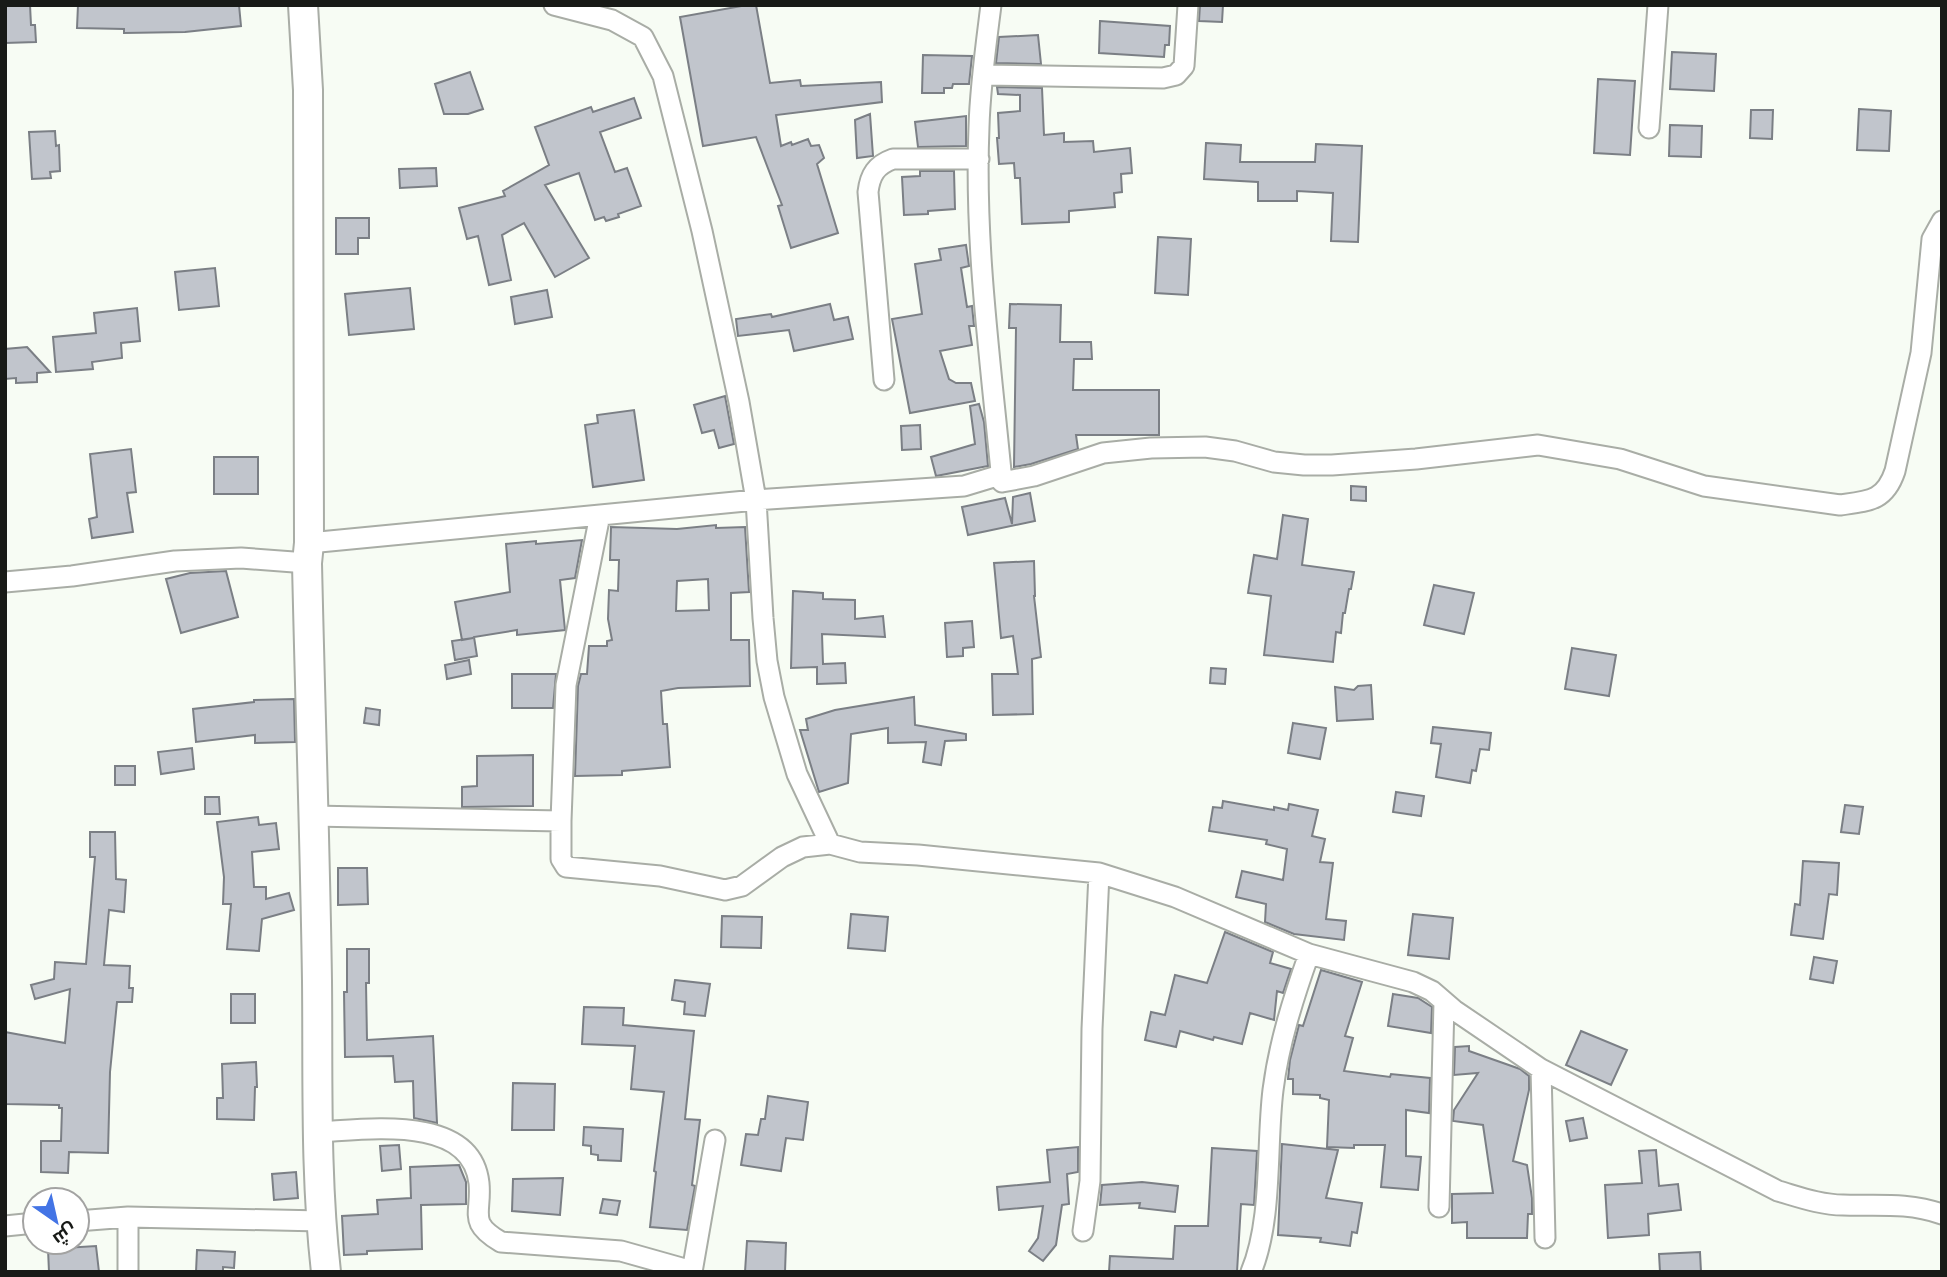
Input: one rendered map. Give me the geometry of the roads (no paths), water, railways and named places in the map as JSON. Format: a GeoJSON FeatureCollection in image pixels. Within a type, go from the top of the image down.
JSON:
{"type":"FeatureCollection","features":[{"type":"Feature","properties":{"kind":"street"},"geometry":{"type":"LineString","coordinates":[[303,5],[308,160],[308,553],[317,1132],[326,1272]]}},
{"type":"Feature","properties":{"kind":"street"},"geometry":{"type":"LineString","coordinates":[[554,5],[612,20],[643,37],[663,76],[723,323],[756,500],[763,618],[774,697],[797,774],[830,844]]}},
{"type":"Feature","properties":{"kind":"street"},"geometry":{"type":"LineString","coordinates":[[990,5],[979,125],[981,247],[1002,482]]}},
{"type":"Feature","properties":{"kind":"street"},"geometry":{"type":"LineString","coordinates":[[984,75],[1163,78],[1176,75],[1184,66],[1188,5]]}},
{"type":"Feature","properties":{"kind":"street"},"geometry":{"type":"LineString","coordinates":[[1649,128],[1658,5]]}},
{"type":"Feature","properties":{"kind":"street"},"geometry":{"type":"LineString","coordinates":[[884,380],[868,192],[874,171],[882,163],[893,159],[979,159]]}},
{"type":"Feature","properties":{"kind":"street"},"geometry":{"type":"LineString","coordinates":[[1002,482],[1034,476],[1103,453],[1151,448],[1205,447],[1274,461],[1332,465],[1416,459],[1538,445],[1620,458],[1704,486],[1840,505],[1870,500],[1878,497],[1890,486],[1895,471],[1921,353],[1932,239],[1942,221]]}},
{"type":"Feature","properties":{"kind":"street"},"geometry":{"type":"LineString","coordinates":[[5,582],[72,576],[175,561],[308,553],[600,515],[756,500],[964,486],[997,476],[1002,482]]}},
{"type":"Feature","properties":{"kind":"street"},"geometry":{"type":"LineString","coordinates":[[600,515],[566,685],[561,821],[561,859],[566,867],[660,876],[725,890],[742,886],[782,857],[803,847],[830,844],[859,852],[918,855],[1099,873],[1175,897],[1309,954],[1413,982],[1432,991],[1541,1069],[1777,1191],[1806,1200],[1841,1205],[1883,1204],[1926,1209],[1942,1214]]}},
{"type":"Feature","properties":{"kind":"street"},"geometry":{"type":"LineString","coordinates":[[313,816],[561,821]]}},
{"type":"Feature","properties":{"kind":"street"},"geometry":{"type":"LineString","coordinates":[[1083,1231],[1090,1181],[1092,1028],[1099,873]]}},
{"type":"Feature","properties":{"kind":"street"},"geometry":{"type":"LineString","coordinates":[[1251,1272],[1258,1252],[1263,1212],[1273,1089],[1288,1012],[1309,954]]}},
{"type":"Feature","properties":{"kind":"street"},"geometry":{"type":"LineString","coordinates":[[1439,1207],[1444,1002]]}},
{"type":"Feature","properties":{"kind":"street"},"geometry":{"type":"LineString","coordinates":[[1541,1069],[1545,1238]]}},
{"type":"Feature","properties":{"kind":"street"},"geometry":{"type":"LineString","coordinates":[[317,1132],[382,1129],[438,1134],[455,1142],[472,1160],[479,1182],[478,1217],[484,1232],[501,1242],[621,1251],[692,1272],[715,1140]]}},
{"type":"Feature","properties":{"kind":"street"},"geometry":{"type":"LineString","coordinates":[[91,1220],[128,1217],[321,1221]]}},
{"type":"Feature","properties":{"kind":"street"},"geometry":{"type":"LineString","coordinates":[[128,1217],[128,1272]]}}]}
